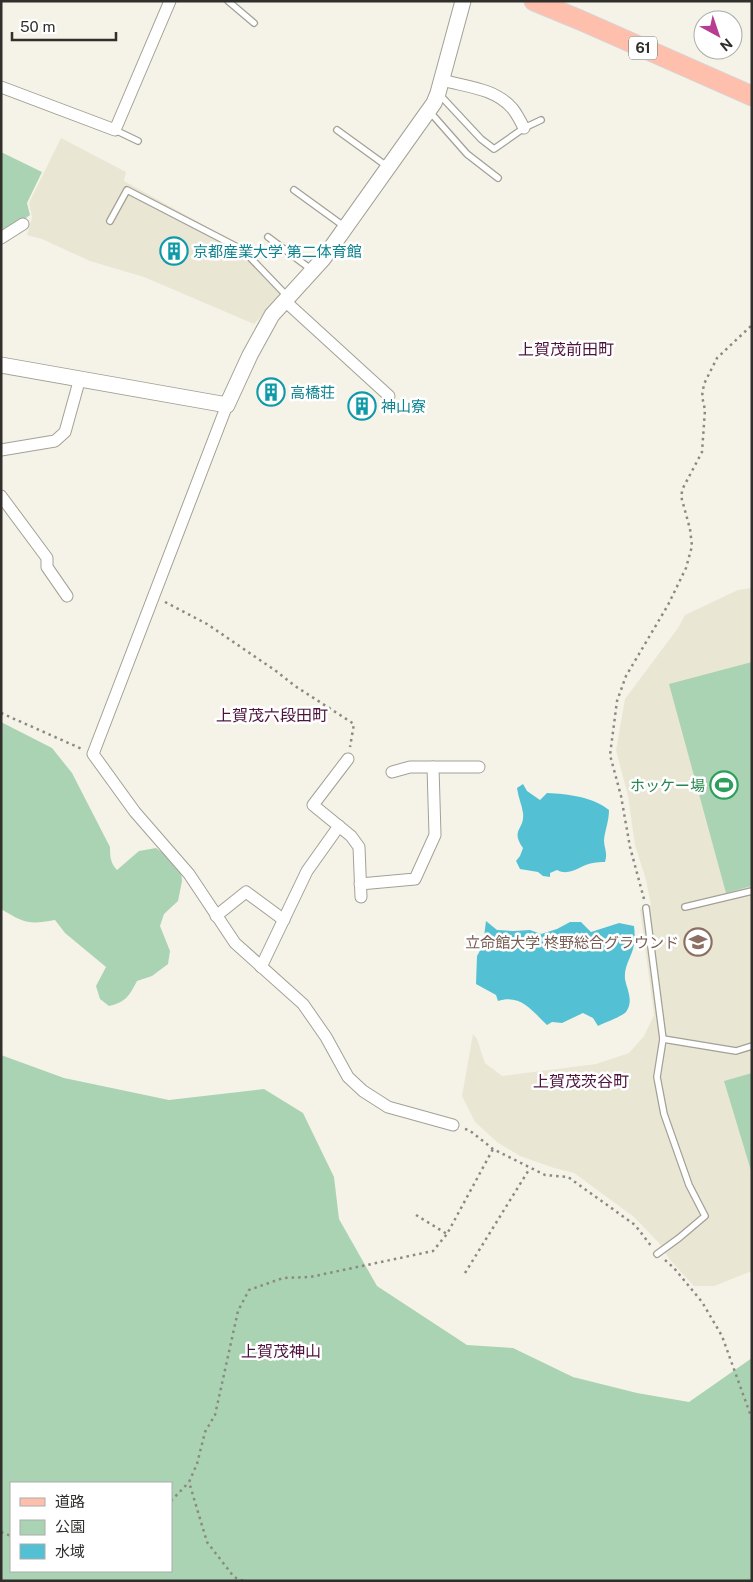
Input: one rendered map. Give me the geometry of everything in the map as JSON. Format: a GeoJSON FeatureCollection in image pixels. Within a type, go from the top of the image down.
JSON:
{"type":"FeatureCollection","features":[{"type":"Feature","properties":{"kind":"main road","name":"61"},"geometry":{"type":"LineString","coordinates":[[534,1],[752,96]]}},
{"type":"Feature","properties":{"kind":"street"},"geometry":{"type":"LineString","coordinates":[[1,88],[115,130],[170,1]]}},
{"type":"Feature","properties":{"kind":"street"},"geometry":{"type":"LineString","coordinates":[[453,1125],[388,1107],[363,1091],[348,1078],[326,1037],[303,1004],[235,943],[189,874],[135,812],[93,754],[228,405],[250,355],[272,315],[313,271],[429,110],[440,86],[463,1]]}},
{"type":"Feature","properties":{"kind":"street"},"geometry":{"type":"LineString","coordinates":[[440,86],[479,88],[499,96],[513,109],[524,128]]}},
{"type":"Feature","properties":{"kind":"street"},"geometry":{"type":"LineString","coordinates":[[1,238],[23,224]]}},
{"type":"Feature","properties":{"kind":"street"},"geometry":{"type":"LineString","coordinates":[[287,299],[389,396]]}},
{"type":"Feature","properties":{"kind":"street"},"geometry":{"type":"LineString","coordinates":[[1,365],[228,405]]}},
{"type":"Feature","properties":{"kind":"street"},"geometry":{"type":"LineString","coordinates":[[1,450],[56,441],[65,432],[80,378]]}},
{"type":"Feature","properties":{"kind":"street"},"geometry":{"type":"LineString","coordinates":[[1,496],[47,558],[47,567],[67,596]]}},
{"type":"Feature","properties":{"kind":"street"},"geometry":{"type":"LineString","coordinates":[[348,759],[313,805],[351,836],[359,847],[361,897]]}},
{"type":"Feature","properties":{"kind":"street"},"geometry":{"type":"LineString","coordinates":[[392,772],[410,767],[479,766]]}},
{"type":"Feature","properties":{"kind":"street"},"geometry":{"type":"LineString","coordinates":[[360,884],[415,879],[434,835],[433,767]]}},
{"type":"Feature","properties":{"kind":"street"},"geometry":{"type":"LineString","coordinates":[[261,967],[307,871],[339,826]]}},
{"type":"Feature","properties":{"kind":"street"},"geometry":{"type":"LineString","coordinates":[[216,916],[246,892],[284,920]]}},
{"type":"Feature","properties":{"kind":"lane"},"geometry":{"type":"LineString","coordinates":[[228,1],[254,23]]}},
{"type":"Feature","properties":{"kind":"lane"},"geometry":{"type":"LineString","coordinates":[[440,86],[481,139],[494,149],[524,128],[540,120]]}},
{"type":"Feature","properties":{"kind":"lane"},"geometry":{"type":"LineString","coordinates":[[429,110],[467,154],[498,178]]}},
{"type":"Feature","properties":{"kind":"lane"},"geometry":{"type":"LineString","coordinates":[[115,130],[138,142]]}},
{"type":"Feature","properties":{"kind":"lane"},"geometry":{"type":"LineString","coordinates":[[337,130],[388,167]]}},
{"type":"Feature","properties":{"kind":"lane"},"geometry":{"type":"LineString","coordinates":[[110,221],[127,190],[243,250],[287,299]]}},
{"type":"Feature","properties":{"kind":"lane"},"geometry":{"type":"LineString","coordinates":[[294,190],[346,227]]}},
{"type":"Feature","properties":{"kind":"lane"},"geometry":{"type":"LineString","coordinates":[[268,237],[313,271]]}},
{"type":"Feature","properties":{"kind":"lane"},"geometry":{"type":"LineString","coordinates":[[685,907],[752,892]]}},
{"type":"Feature","properties":{"kind":"lane"},"geometry":{"type":"LineString","coordinates":[[646,908],[663,1039],[657,1077],[664,1114],[689,1185],[705,1216],[657,1254]]}},
{"type":"Feature","properties":{"kind":"lane"},"geometry":{"type":"LineString","coordinates":[[663,1039],[736,1051],[752,1046]]}},
{"type":"Feature","properties":{"kind":"path"},"geometry":{"type":"LineString","coordinates":[[646,908],[630,847],[621,796],[610,755],[617,701],[626,676],[668,605],[686,568],[692,546],[681,496],[683,488],[702,452],[705,410],[702,396],[704,384],[717,358],[752,325]]}},
{"type":"Feature","properties":{"kind":"path"},"geometry":{"type":"LineString","coordinates":[[154,596],[207,624],[276,670],[295,686],[354,724],[348,759]]}},
{"type":"Feature","properties":{"kind":"path"},"geometry":{"type":"LineString","coordinates":[[1,713],[93,754]]}},
{"type":"Feature","properties":{"kind":"path"},"geometry":{"type":"LineString","coordinates":[[453,1125],[469,1130],[493,1149],[545,1175],[568,1177],[635,1225],[657,1254],[674,1268],[702,1302],[722,1336],[752,1419]]}},
{"type":"Feature","properties":{"kind":"path"},"geometry":{"type":"LineString","coordinates":[[172,1500],[189,1482],[197,1464],[205,1432],[216,1415],[238,1311],[249,1290],[283,1278],[310,1277],[433,1251],[447,1234],[493,1149]]}},
{"type":"Feature","properties":{"kind":"path"},"geometry":{"type":"LineString","coordinates":[[465,1273],[530,1168]]}},
{"type":"Feature","properties":{"kind":"path"},"geometry":{"type":"LineString","coordinates":[[416,1215],[447,1234]]}},
{"type":"Feature","properties":{"kind":"path"},"geometry":{"type":"LineString","coordinates":[[189,1482],[207,1542],[234,1577],[243,1581]]}},
{"type":"Feature","properties":{"kind":"shaded area"},"geometry":{"type":"Polygon","coordinates":[[[61,138],[126,172],[124,181],[242,246],[287,290],[254,324],[144,277],[90,261],[42,239],[27,235],[32,217],[29,203],[61,138]]]}},
{"type":"Feature","properties":{"kind":"shaded area","name":"立命館大学 柊野総合グラウンド"},"geometry":{"type":"Polygon","coordinates":[[[752,588],[752,1271],[714,1286],[694,1286],[670,1260],[659,1243],[634,1217],[574,1173],[520,1156],[497,1142],[475,1122],[462,1096],[473,1034],[477,1039],[485,1063],[502,1076],[596,1064],[629,1053],[644,1036],[654,1015],[640,909],[651,905],[646,880],[635,845],[628,796],[616,750],[625,699],[678,628],[685,615],[738,590],[752,588]]]}},
{"type":"Feature","properties":{"kind":"green space"},"geometry":{"type":"Polygon","coordinates":[[[1,152],[42,172],[27,203],[30,215],[1,236],[1,152]]]}},
{"type":"Feature","properties":{"kind":"green space","name":"ホッケー場"},"geometry":{"type":"Polygon","coordinates":[[[752,662],[752,886],[726,893],[669,684],[752,662]]]}},
{"type":"Feature","properties":{"kind":"green space"},"geometry":{"type":"Polygon","coordinates":[[[1,722],[52,748],[72,773],[110,847],[110,856],[117,870],[139,851],[156,848],[171,859],[181,871],[182,881],[178,901],[164,914],[160,926],[170,951],[168,964],[152,976],[137,981],[129,994],[119,1003],[109,1006],[100,999],[96,986],[106,967],[65,933],[55,920],[27,922],[1,909],[1,722]]]}},
{"type":"Feature","properties":{"kind":"green space"},"geometry":{"type":"Polygon","coordinates":[[[1,1055],[64,1078],[169,1100],[264,1089],[303,1113],[334,1177],[339,1219],[377,1286],[467,1345],[513,1348],[573,1377],[637,1393],[689,1402],[752,1358],[752,1581],[1,1581],[1,1055]]]}},
{"type":"Feature","properties":{"kind":"green space"},"geometry":{"type":"Polygon","coordinates":[[[752,1073],[752,1174],[724,1081],[752,1073]]]}},
{"type":"Feature","properties":{"kind":"water"},"geometry":{"type":"Polygon","coordinates":[[[523,784],[527,791],[540,800],[547,793],[572,795],[596,802],[609,810],[604,840],[605,862],[588,864],[566,872],[557,870],[550,873],[550,877],[543,876],[538,872],[520,869],[516,861],[523,848],[519,842],[518,833],[523,813],[517,788],[523,784]]]}},
{"type":"Feature","properties":{"kind":"water"},"geometry":{"type":"Polygon","coordinates":[[[486,921],[497,930],[530,930],[541,934],[570,922],[581,922],[591,932],[619,923],[634,926],[634,946],[625,975],[630,1000],[626,1012],[598,1026],[593,1018],[583,1013],[562,1023],[552,1022],[547,1025],[531,1009],[520,1002],[506,999],[498,1001],[496,995],[476,984],[477,956],[483,945],[486,921]]]}},
{"type":"Feature","properties":{"kind":"place","name":"京都産業大学 第二体育館"},"geometry":{"type":"Point","coordinates":[174,251]}},
{"type":"Feature","properties":{"kind":"place","name":"高橋荘"},"geometry":{"type":"Point","coordinates":[271,392]}},
{"type":"Feature","properties":{"kind":"place","name":"神山寮"},"geometry":{"type":"Point","coordinates":[362,406]}},
{"type":"Feature","properties":{"kind":"place","name":"ホッケー場"},"geometry":{"type":"Point","coordinates":[724,785]}},
{"type":"Feature","properties":{"kind":"place","name":"立命館大学 柊野総合グラウンド"},"geometry":{"type":"Point","coordinates":[698,942]}},
{"type":"Feature","properties":{"kind":"district","name":"上賀茂前田町"},"geometry":{"type":"Point","coordinates":[566,349]}},
{"type":"Feature","properties":{"kind":"district","name":"上賀茂六段田町"},"geometry":{"type":"Point","coordinates":[272,715]}},
{"type":"Feature","properties":{"kind":"district","name":"上賀茂茨谷町"},"geometry":{"type":"Point","coordinates":[581,1081]}},
{"type":"Feature","properties":{"kind":"district","name":"上賀茂神山"},"geometry":{"type":"Point","coordinates":[281,1351]}}]}
